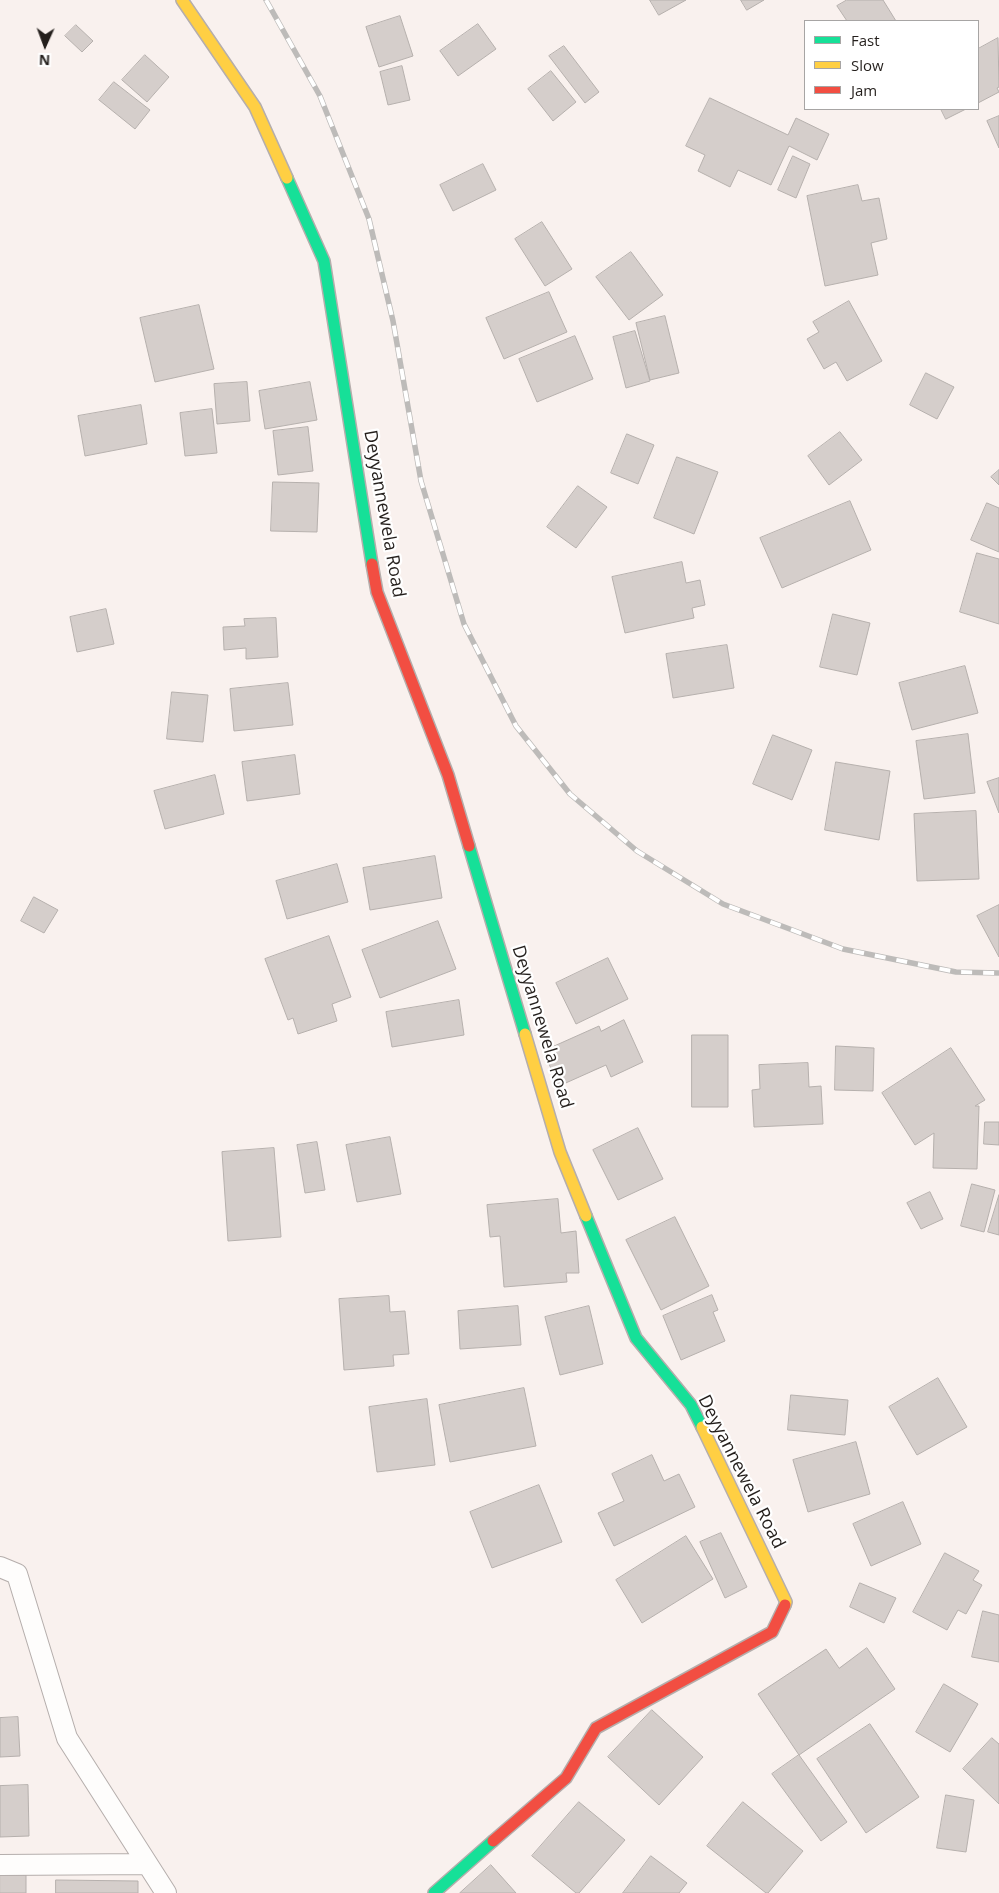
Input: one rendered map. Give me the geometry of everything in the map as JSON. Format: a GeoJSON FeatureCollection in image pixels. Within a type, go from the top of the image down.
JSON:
{"type":"FeatureCollection","features":[{"type":"Feature","properties":{"kind":"street","name":"Deyyannewela Road"},"geometry":{"type":"LineString","coordinates":[[182,0],[255,108],[324,260],[377,592],[448,776],[560,1152],[636,1338],[690,1405],[786,1602],[772,1632],[596,1728],[566,1778],[434,1893]]}},
{"type":"Feature","properties":{"kind":"lane"},"geometry":{"type":"LineString","coordinates":[[0,1567],[17,1574],[67,1738],[166,1893]]}},
{"type":"Feature","properties":{"kind":"lane"},"geometry":{"type":"LineString","coordinates":[[0,1864],[146,1864]]}},
{"type":"Feature","properties":{"kind":"building"},"geometry":{"type":"Polygon","coordinates":[[[650,0],[686,0],[659,15],[650,0]]]}},
{"type":"Feature","properties":{"kind":"building"},"geometry":{"type":"Polygon","coordinates":[[[741,0],[764,0],[747,10],[741,0]]]}},
{"type":"Feature","properties":{"kind":"building"},"geometry":{"type":"Polygon","coordinates":[[[847,0],[883,0],[895,20],[846,20],[837,6],[847,0]]]}},
{"type":"Feature","properties":{"kind":"building"},"geometry":{"type":"Polygon","coordinates":[[[400,16],[413,56],[379,67],[366,27],[400,16]]]}},
{"type":"Feature","properties":{"kind":"building"},"geometry":{"type":"Polygon","coordinates":[[[478,24],[496,49],[458,76],[440,51],[478,24]]]}},
{"type":"Feature","properties":{"kind":"building"},"geometry":{"type":"Polygon","coordinates":[[[76,25],[93,41],[82,52],[65,36],[76,25]]]}},
{"type":"Feature","properties":{"kind":"building"},"geometry":{"type":"Polygon","coordinates":[[[998,38],[999,87],[997,88],[999,92],[979,102],[979,48],[998,38]]]}},
{"type":"Feature","properties":{"kind":"building"},"geometry":{"type":"Polygon","coordinates":[[[564,46],[599,92],[585,103],[549,56],[564,46]]]}},
{"type":"Feature","properties":{"kind":"building"},"geometry":{"type":"Polygon","coordinates":[[[145,55],[169,77],[147,102],[122,80],[145,55]]]}},
{"type":"Feature","properties":{"kind":"building"},"geometry":{"type":"Polygon","coordinates":[[[402,66],[410,100],[388,105],[380,72],[402,66]]]}},
{"type":"Feature","properties":{"kind":"building"},"geometry":{"type":"Polygon","coordinates":[[[551,71],[576,102],[553,121],[528,89],[551,71]]]}},
{"type":"Feature","properties":{"kind":"building"},"geometry":{"type":"Polygon","coordinates":[[[114,82],[150,110],[135,129],[99,100],[114,82]]]}},
{"type":"Feature","properties":{"kind":"building"},"geometry":{"type":"Polygon","coordinates":[[[710,98],[788,135],[796,118],[829,134],[817,160],[789,146],[771,185],[738,170],[730,187],[698,171],[705,155],[686,146],[710,98]]]}},
{"type":"Feature","properties":{"kind":"building"},"geometry":{"type":"Polygon","coordinates":[[[942,110],[964,110],[946,119],[942,110]]]}},
{"type":"Feature","properties":{"kind":"building"},"geometry":{"type":"Polygon","coordinates":[[[999,116],[999,148],[987,121],[999,116]]]}},
{"type":"Feature","properties":{"kind":"building"},"geometry":{"type":"Polygon","coordinates":[[[793,156],[810,164],[796,198],[778,190],[793,156]]]}},
{"type":"Feature","properties":{"kind":"building"},"geometry":{"type":"Polygon","coordinates":[[[483,164],[496,190],[453,211],[440,185],[483,164]]]}},
{"type":"Feature","properties":{"kind":"building"},"geometry":{"type":"Polygon","coordinates":[[[858,185],[862,201],[879,198],[887,239],[871,243],[878,275],[825,286],[807,196],[858,185]]]}},
{"type":"Feature","properties":{"kind":"building"},"geometry":{"type":"Polygon","coordinates":[[[542,222],[572,269],[545,286],[515,239],[542,222]]]}},
{"type":"Feature","properties":{"kind":"building"},"geometry":{"type":"Polygon","coordinates":[[[631,252],[663,295],[629,320],[596,277],[631,252]]]}},
{"type":"Feature","properties":{"kind":"building"},"geometry":{"type":"Polygon","coordinates":[[[549,292],[567,332],[504,359],[486,318],[549,292]]]}},
{"type":"Feature","properties":{"kind":"building"},"geometry":{"type":"Polygon","coordinates":[[[849,301],[882,361],[847,381],[836,362],[824,369],[807,339],[819,332],[813,322],[849,301]]]}},
{"type":"Feature","properties":{"kind":"building"},"geometry":{"type":"Polygon","coordinates":[[[199,305],[214,369],[155,382],[140,318],[199,305]]]}},
{"type":"Feature","properties":{"kind":"building"},"geometry":{"type":"Polygon","coordinates":[[[665,316],[679,373],[650,380],[636,323],[665,316]]]}},
{"type":"Feature","properties":{"kind":"building"},"geometry":{"type":"Polygon","coordinates":[[[635,331],[650,381],[626,388],[613,337],[635,331]]]}},
{"type":"Feature","properties":{"kind":"building"},"geometry":{"type":"Polygon","coordinates":[[[575,336],[593,379],[537,402],[519,359],[575,336]]]}},
{"type":"Feature","properties":{"kind":"building"},"geometry":{"type":"Polygon","coordinates":[[[926,373],[954,387],[937,419],[910,405],[926,373]]]}},
{"type":"Feature","properties":{"kind":"building"},"geometry":{"type":"Polygon","coordinates":[[[247,382],[250,421],[217,424],[214,384],[247,382]]]}},
{"type":"Feature","properties":{"kind":"building"},"geometry":{"type":"Polygon","coordinates":[[[310,382],[317,420],[265,429],[259,391],[310,382]]]}},
{"type":"Feature","properties":{"kind":"building"},"geometry":{"type":"Polygon","coordinates":[[[141,405],[147,444],[85,456],[78,416],[141,405]]]}},
{"type":"Feature","properties":{"kind":"building"},"geometry":{"type":"Polygon","coordinates":[[[212,409],[217,453],[185,456],[180,413],[212,409]]]}},
{"type":"Feature","properties":{"kind":"building"},"geometry":{"type":"Polygon","coordinates":[[[308,427],[313,471],[278,475],[273,431],[308,427]]]}},
{"type":"Feature","properties":{"kind":"building"},"geometry":{"type":"Polygon","coordinates":[[[840,432],[862,460],[829,485],[808,456],[840,432]]]}},
{"type":"Feature","properties":{"kind":"building"},"geometry":{"type":"Polygon","coordinates":[[[627,434],[654,445],[638,484],[611,473],[627,434]]]}},
{"type":"Feature","properties":{"kind":"building"},"geometry":{"type":"Polygon","coordinates":[[[677,457],[718,472],[694,534],[654,518],[677,457]]]}},
{"type":"Feature","properties":{"kind":"building"},"geometry":{"type":"Polygon","coordinates":[[[999,470],[999,485],[991,477],[999,470]]]}},
{"type":"Feature","properties":{"kind":"building"},"geometry":{"type":"Polygon","coordinates":[[[273,482],[319,483],[317,532],[271,531],[273,482]]]}},
{"type":"Feature","properties":{"kind":"building"},"geometry":{"type":"Polygon","coordinates":[[[578,486],[607,507],[576,548],[547,527],[578,486]]]}},
{"type":"Feature","properties":{"kind":"building"},"geometry":{"type":"Polygon","coordinates":[[[850,501],[871,550],[782,588],[760,538],[850,501]]]}},
{"type":"Feature","properties":{"kind":"building"},"geometry":{"type":"Polygon","coordinates":[[[987,503],[999,508],[999,552],[971,540],[987,503]]]}},
{"type":"Feature","properties":{"kind":"building"},"geometry":{"type":"Polygon","coordinates":[[[977,553],[999,559],[999,624],[960,612],[977,553]]]}},
{"type":"Feature","properties":{"kind":"building"},"geometry":{"type":"Polygon","coordinates":[[[682,562],[686,583],[700,580],[705,605],[692,608],[694,618],[625,633],[612,577],[682,562]]]}},
{"type":"Feature","properties":{"kind":"building"},"geometry":{"type":"Polygon","coordinates":[[[106,609],[114,644],[77,652],[70,617],[106,609]]]}},
{"type":"Feature","properties":{"kind":"building"},"geometry":{"type":"Polygon","coordinates":[[[833,614],[870,623],[857,675],[820,667],[833,614]]]}},
{"type":"Feature","properties":{"kind":"building"},"geometry":{"type":"Polygon","coordinates":[[[276,618],[278,657],[246,659],[246,648],[224,650],[223,627],[245,626],[244,619],[276,618]]]}},
{"type":"Feature","properties":{"kind":"building"},"geometry":{"type":"Polygon","coordinates":[[[727,645],[734,688],[673,698],[666,654],[727,645]]]}},
{"type":"Feature","properties":{"kind":"building"},"geometry":{"type":"Polygon","coordinates":[[[965,666],[978,713],[912,730],[899,683],[965,666]]]}},
{"type":"Feature","properties":{"kind":"building"},"geometry":{"type":"Polygon","coordinates":[[[288,683],[293,725],[234,731],[230,689],[288,683]]]}},
{"type":"Feature","properties":{"kind":"building"},"geometry":{"type":"Polygon","coordinates":[[[172,692],[208,695],[203,742],[167,739],[172,692]]]}},
{"type":"Feature","properties":{"kind":"building"},"geometry":{"type":"Polygon","coordinates":[[[968,734],[975,793],[924,799],[916,741],[968,734]]]}},
{"type":"Feature","properties":{"kind":"building"},"geometry":{"type":"Polygon","coordinates":[[[773,735],[812,750],[792,800],[753,784],[773,735]]]}},
{"type":"Feature","properties":{"kind":"building"},"geometry":{"type":"Polygon","coordinates":[[[295,755],[300,794],[247,801],[242,762],[295,755]]]}},
{"type":"Feature","properties":{"kind":"building"},"geometry":{"type":"Polygon","coordinates":[[[836,762],[890,771],[879,840],[825,830],[836,762]]]}},
{"type":"Feature","properties":{"kind":"building"},"geometry":{"type":"Polygon","coordinates":[[[215,775],[224,814],[165,829],[154,791],[215,775]]]}},
{"type":"Feature","properties":{"kind":"building"},"geometry":{"type":"Polygon","coordinates":[[[999,778],[999,813],[987,782],[999,778]]]}},
{"type":"Feature","properties":{"kind":"building"},"geometry":{"type":"Polygon","coordinates":[[[976,811],[979,879],[917,881],[914,814],[976,811]]]}},
{"type":"Feature","properties":{"kind":"building"},"geometry":{"type":"Polygon","coordinates":[[[435,856],[442,898],[370,910],[363,868],[435,856]]]}},
{"type":"Feature","properties":{"kind":"building"},"geometry":{"type":"Polygon","coordinates":[[[337,864],[348,902],[287,919],[276,881],[337,864]]]}},
{"type":"Feature","properties":{"kind":"building"},"geometry":{"type":"Polygon","coordinates":[[[34,897],[58,910],[44,933],[21,921],[34,897]]]}},
{"type":"Feature","properties":{"kind":"building"},"geometry":{"type":"Polygon","coordinates":[[[999,905],[999,957],[977,916],[999,905]]]}},
{"type":"Feature","properties":{"kind":"building"},"geometry":{"type":"Polygon","coordinates":[[[438,921],[456,969],[380,998],[362,950],[438,921]]]}},
{"type":"Feature","properties":{"kind":"building"},"geometry":{"type":"Polygon","coordinates":[[[329,936],[351,997],[332,1004],[337,1021],[298,1034],[293,1018],[288,1020],[265,959],[329,936]]]}},
{"type":"Feature","properties":{"kind":"building"},"geometry":{"type":"Polygon","coordinates":[[[608,958],[628,999],[576,1024],[556,983],[608,958]]]}},
{"type":"Feature","properties":{"kind":"building"},"geometry":{"type":"Polygon","coordinates":[[[459,1000],[464,1035],[392,1047],[386,1012],[459,1000]]]}},
{"type":"Feature","properties":{"kind":"building"},"geometry":{"type":"Polygon","coordinates":[[[624,1020],[643,1062],[611,1077],[606,1065],[559,1086],[543,1051],[599,1026],[601,1031],[624,1020]]]}},
{"type":"Feature","properties":{"kind":"building"},"geometry":{"type":"Polygon","coordinates":[[[692,1035],[728,1035],[728,1107],[692,1107],[692,1035]]]}},
{"type":"Feature","properties":{"kind":"building"},"geometry":{"type":"Polygon","coordinates":[[[836,1046],[874,1048],[873,1091],[835,1090],[836,1046]]]}},
{"type":"Feature","properties":{"kind":"building"},"geometry":{"type":"Polygon","coordinates":[[[951,1048],[985,1100],[975,1106],[979,1106],[977,1169],[933,1168],[934,1133],[915,1145],[882,1093],[951,1048]]]}},
{"type":"Feature","properties":{"kind":"building"},"geometry":{"type":"Polygon","coordinates":[[[808,1063],[809,1087],[821,1086],[823,1124],[754,1127],[752,1090],[760,1089],[759,1065],[808,1063]]]}},
{"type":"Feature","properties":{"kind":"building"},"geometry":{"type":"Polygon","coordinates":[[[985,1122],[999,1122],[999,1145],[984,1144],[985,1122]]]}},
{"type":"Feature","properties":{"kind":"building"},"geometry":{"type":"Polygon","coordinates":[[[638,1128],[663,1179],[618,1200],[593,1150],[638,1128]]]}},
{"type":"Feature","properties":{"kind":"building"},"geometry":{"type":"Polygon","coordinates":[[[390,1137],[401,1194],[357,1202],[346,1145],[390,1137]]]}},
{"type":"Feature","properties":{"kind":"building"},"geometry":{"type":"Polygon","coordinates":[[[317,1142],[325,1190],[305,1193],[297,1145],[317,1142]]]}},
{"type":"Feature","properties":{"kind":"building"},"geometry":{"type":"Polygon","coordinates":[[[274,1148],[281,1237],[228,1241],[222,1152],[274,1148]]]}},
{"type":"Feature","properties":{"kind":"building"},"geometry":{"type":"Polygon","coordinates":[[[972,1184],[995,1190],[984,1232],[961,1226],[972,1184]]]}},
{"type":"Feature","properties":{"kind":"building"},"geometry":{"type":"Polygon","coordinates":[[[930,1192],[943,1219],[921,1229],[907,1203],[930,1192]]]}},
{"type":"Feature","properties":{"kind":"building"},"geometry":{"type":"Polygon","coordinates":[[[999,1195],[999,1235],[988,1232],[999,1195]]]}},
{"type":"Feature","properties":{"kind":"building"},"geometry":{"type":"Polygon","coordinates":[[[558,1199],[561,1233],[576,1231],[579,1273],[566,1273],[567,1282],[504,1287],[500,1236],[490,1237],[487,1205],[558,1199]]]}},
{"type":"Feature","properties":{"kind":"building"},"geometry":{"type":"Polygon","coordinates":[[[675,1217],[709,1286],[661,1310],[626,1240],[675,1217]]]}},
{"type":"Feature","properties":{"kind":"building"},"geometry":{"type":"Polygon","coordinates":[[[712,1295],[718,1310],[713,1312],[725,1341],[681,1360],[663,1316],[712,1295]]]}},
{"type":"Feature","properties":{"kind":"building"},"geometry":{"type":"Polygon","coordinates":[[[389,1296],[390,1312],[405,1311],[409,1354],[393,1355],[394,1366],[344,1370],[339,1299],[389,1296]]]}},
{"type":"Feature","properties":{"kind":"building"},"geometry":{"type":"Polygon","coordinates":[[[518,1306],[521,1345],[460,1349],[458,1311],[518,1306]]]}},
{"type":"Feature","properties":{"kind":"building"},"geometry":{"type":"Polygon","coordinates":[[[589,1306],[603,1364],[560,1375],[545,1317],[589,1306]]]}},
{"type":"Feature","properties":{"kind":"building"},"geometry":{"type":"Polygon","coordinates":[[[938,1378],[967,1427],[917,1455],[889,1407],[938,1378]]]}},
{"type":"Feature","properties":{"kind":"building"},"geometry":{"type":"Polygon","coordinates":[[[524,1388],[536,1446],[450,1462],[439,1405],[524,1388]]]}},
{"type":"Feature","properties":{"kind":"building"},"geometry":{"type":"Polygon","coordinates":[[[791,1395],[848,1400],[845,1435],[788,1430],[791,1395]]]}},
{"type":"Feature","properties":{"kind":"building"},"geometry":{"type":"Polygon","coordinates":[[[427,1399],[435,1465],[377,1472],[369,1407],[427,1399]]]}},
{"type":"Feature","properties":{"kind":"building"},"geometry":{"type":"Polygon","coordinates":[[[856,1442],[870,1494],[808,1512],[793,1460],[856,1442]]]}},
{"type":"Feature","properties":{"kind":"building"},"geometry":{"type":"Polygon","coordinates":[[[652,1455],[664,1481],[679,1474],[695,1507],[614,1546],[598,1513],[624,1501],[612,1474],[652,1455]]]}},
{"type":"Feature","properties":{"kind":"building"},"geometry":{"type":"Polygon","coordinates":[[[539,1485],[562,1542],[492,1568],[470,1512],[539,1485]]]}},
{"type":"Feature","properties":{"kind":"building"},"geometry":{"type":"Polygon","coordinates":[[[903,1502],[921,1544],[871,1566],[853,1524],[903,1502]]]}},
{"type":"Feature","properties":{"kind":"building"},"geometry":{"type":"Polygon","coordinates":[[[721,1533],[747,1587],[725,1598],[700,1542],[721,1533]]]}},
{"type":"Feature","properties":{"kind":"building"},"geometry":{"type":"Polygon","coordinates":[[[686,1536],[713,1579],[642,1623],[616,1580],[686,1536]]]}},
{"type":"Feature","properties":{"kind":"building"},"geometry":{"type":"Polygon","coordinates":[[[945,1553],[979,1571],[973,1580],[982,1585],[966,1614],[958,1610],[947,1630],[913,1612],[945,1553]]]}},
{"type":"Feature","properties":{"kind":"building"},"geometry":{"type":"Polygon","coordinates":[[[860,1583],[896,1598],[884,1623],[850,1607],[860,1583]]]}},
{"type":"Feature","properties":{"kind":"building"},"geometry":{"type":"Polygon","coordinates":[[[983,1611],[999,1615],[999,1662],[972,1657],[983,1611]]]}},
{"type":"Feature","properties":{"kind":"building"},"geometry":{"type":"Polygon","coordinates":[[[867,1648],[895,1689],[799,1755],[758,1694],[826,1649],[839,1668],[867,1648]]]}},
{"type":"Feature","properties":{"kind":"building"},"geometry":{"type":"Polygon","coordinates":[[[944,1684],[978,1704],[950,1752],[916,1732],[944,1684]]]}},
{"type":"Feature","properties":{"kind":"building"},"geometry":{"type":"Polygon","coordinates":[[[652,1710],[703,1757],[659,1805],[608,1757],[652,1710]]]}},
{"type":"Feature","properties":{"kind":"building"},"geometry":{"type":"Polygon","coordinates":[[[18,1717],[20,1756],[0,1757],[0,1718],[18,1717]]]}},
{"type":"Feature","properties":{"kind":"building"},"geometry":{"type":"Polygon","coordinates":[[[870,1724],[919,1797],[866,1833],[817,1759],[870,1724]]]}},
{"type":"Feature","properties":{"kind":"building"},"geometry":{"type":"Polygon","coordinates":[[[992,1738],[999,1744],[999,1804],[963,1769],[992,1738]]]}},
{"type":"Feature","properties":{"kind":"building"},"geometry":{"type":"Polygon","coordinates":[[[799,1755],[847,1822],[821,1841],[772,1774],[799,1755]]]}},
{"type":"Feature","properties":{"kind":"building"},"geometry":{"type":"Polygon","coordinates":[[[28,1785],[29,1836],[0,1837],[0,1786],[28,1785]]]}},
{"type":"Feature","properties":{"kind":"building"},"geometry":{"type":"Polygon","coordinates":[[[946,1795],[974,1800],[966,1852],[937,1848],[946,1795]]]}},
{"type":"Feature","properties":{"kind":"building"},"geometry":{"type":"Polygon","coordinates":[[[579,1802],[625,1840],[579,1893],[576,1893],[532,1856],[579,1802]]]}},
{"type":"Feature","properties":{"kind":"building"},"geometry":{"type":"Polygon","coordinates":[[[743,1802],[803,1851],[768,1893],[707,1846],[743,1802]]]}},
{"type":"Feature","properties":{"kind":"building"},"geometry":{"type":"Polygon","coordinates":[[[651,1856],[687,1883],[679,1893],[623,1893],[651,1856]]]}},
{"type":"Feature","properties":{"kind":"building"},"geometry":{"type":"Polygon","coordinates":[[[491,1865],[516,1893],[460,1893],[491,1865]]]}},
{"type":"Feature","properties":{"kind":"building"},"geometry":{"type":"Polygon","coordinates":[[[0,1875],[26,1875],[26,1893],[0,1893],[0,1875]]]}},
{"type":"Feature","properties":{"kind":"building"},"geometry":{"type":"Polygon","coordinates":[[[56,1880],[138,1881],[138,1893],[56,1893],[56,1880]]]}},
{"type":"Feature","properties":{"kind":"railway"},"geometry":{"type":"LineString","coordinates":[[266,0],[320,96],[369,219],[393,321],[421,481],[464,624],[516,726],[570,794],[637,851],[723,904],[843,949],[956,972],[999,973]]}},
{"type":"Feature","properties":{"kind":"traffic: fast"},"geometry":{"type":"LineString","coordinates":[[287,178],[324,261],[372,564]]}},
{"type":"Feature","properties":{"kind":"traffic: fast"},"geometry":{"type":"LineString","coordinates":[[469,846],[525,1034]]}},
{"type":"Feature","properties":{"kind":"traffic: fast"},"geometry":{"type":"LineString","coordinates":[[586,1216],[636,1338],[691,1405],[702,1427]]}},
{"type":"Feature","properties":{"kind":"traffic: fast"},"geometry":{"type":"LineString","coordinates":[[434,1893],[493,1841]]}},
{"type":"Feature","properties":{"kind":"traffic: slow"},"geometry":{"type":"LineString","coordinates":[[182,0],[255,107],[287,178]]}},
{"type":"Feature","properties":{"kind":"traffic: slow"},"geometry":{"type":"LineString","coordinates":[[525,1034],[560,1152],[586,1216]]}},
{"type":"Feature","properties":{"kind":"traffic: slow"},"geometry":{"type":"LineString","coordinates":[[702,1427],[786,1602],[785,1605]]}},
{"type":"Feature","properties":{"kind":"traffic: jam"},"geometry":{"type":"LineString","coordinates":[[372,564],[377,592],[448,775],[469,846]]}},
{"type":"Feature","properties":{"kind":"traffic: jam"},"geometry":{"type":"LineString","coordinates":[[493,1841],[566,1778],[596,1728],[772,1632],[785,1605]]}}]}
